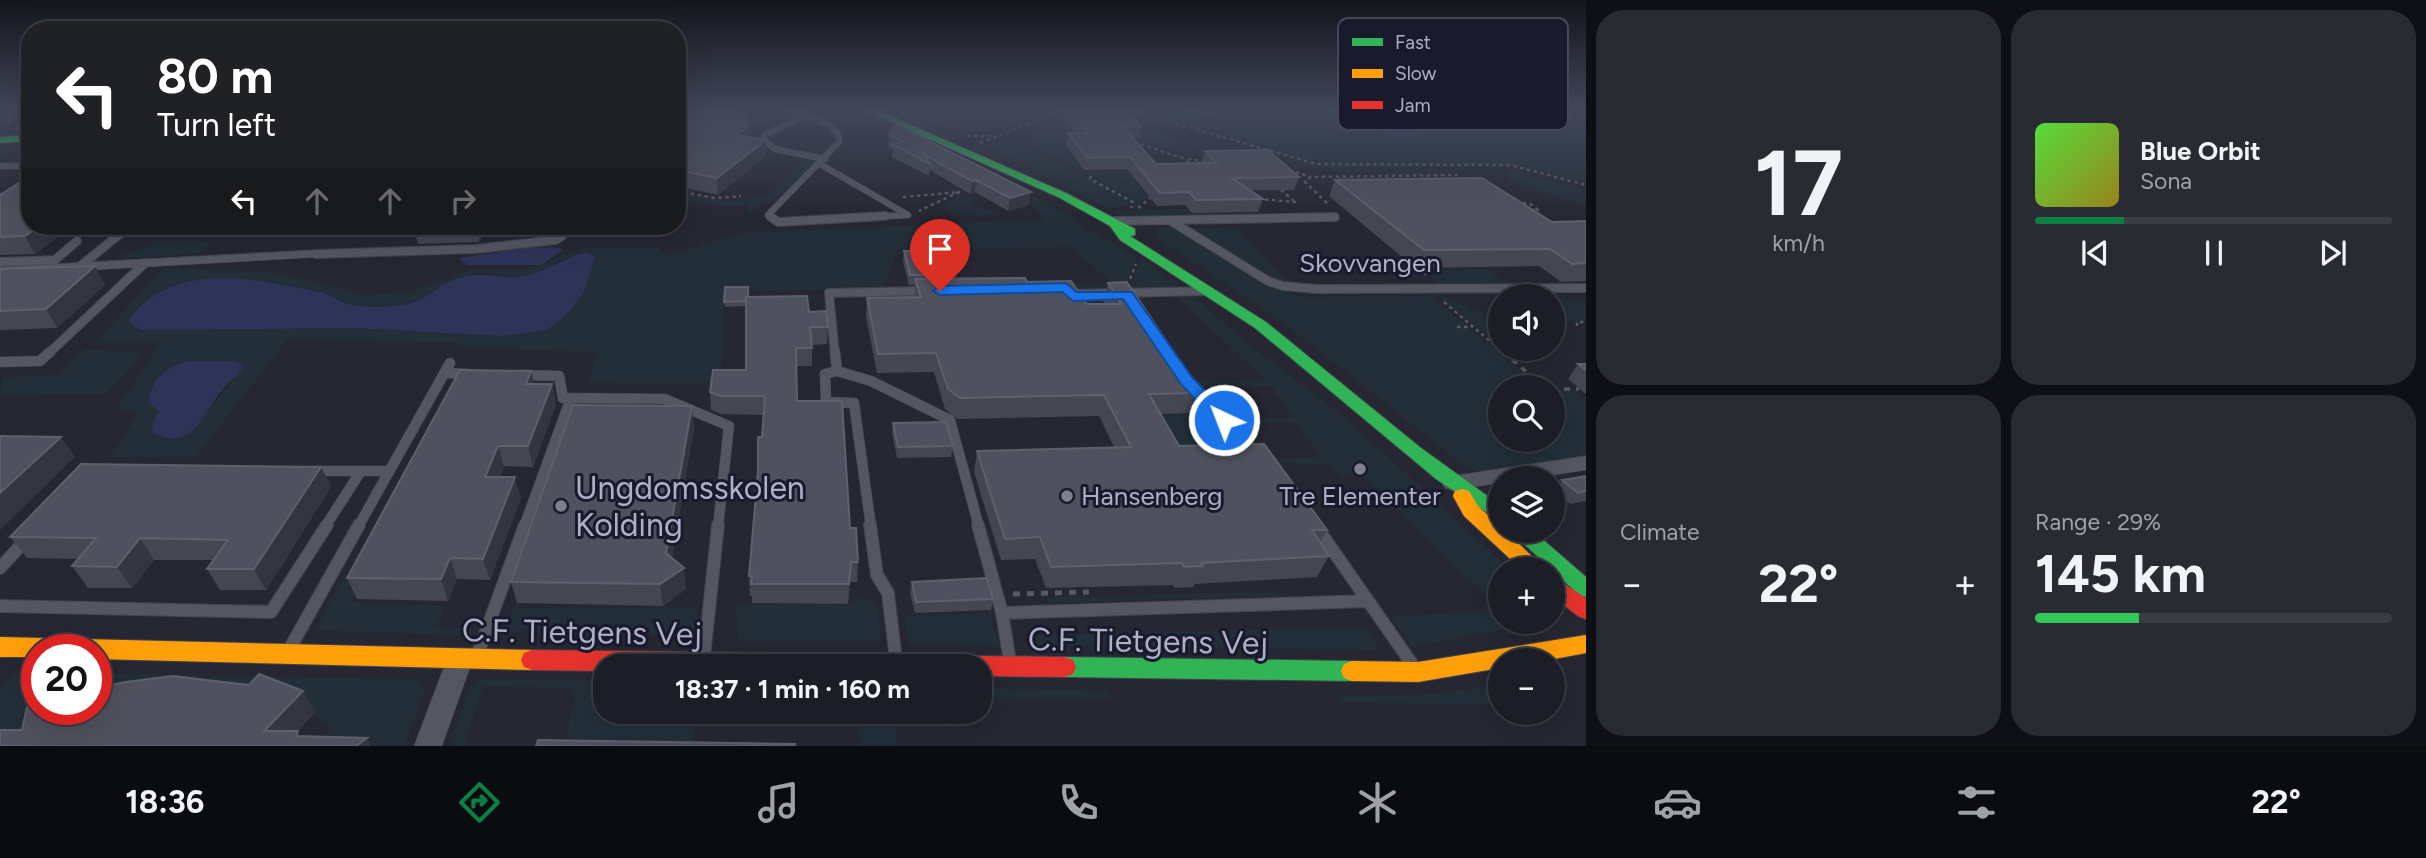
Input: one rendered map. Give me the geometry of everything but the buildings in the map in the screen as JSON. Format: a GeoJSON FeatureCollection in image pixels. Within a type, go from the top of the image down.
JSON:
{"type":"FeatureCollection","features":[{"type":"Feature","properties":{"kind":"street","name":"Skovvangen"},"geometry":{"type":"LineString","coordinates":[[947,145],[1062,195],[1137,235],[1192,268],[1210,289]]}},
{"type":"Feature","properties":{"kind":"street","name":"Skovvangen"},"geometry":{"type":"LineString","coordinates":[[971,146],[1049,184],[1062,195]]}},
{"type":"Feature","properties":{"kind":"street","name":"Skovvangen"},"geometry":{"type":"LineString","coordinates":[[1111,223],[1124,237],[1210,289],[1289,347],[1455,486],[1488,506]]}},
{"type":"Feature","properties":{"kind":"street"},"geometry":{"type":"LineString","coordinates":[[0,271],[316,254]]}},
{"type":"Feature","properties":{"kind":"street"},"geometry":{"type":"LineString","coordinates":[[1455,486],[1586,463]]}},
{"type":"Feature","properties":{"kind":"street","name":"Skovvangen"},"geometry":{"type":"LineString","coordinates":[[1455,486],[1471,511],[1522,557]]}},
{"type":"Feature","properties":{"kind":"street"},"geometry":{"type":"LineString","coordinates":[[1534,543],[1586,589]]}},
{"type":"Feature","properties":{"kind":"street"},"geometry":{"type":"LineString","coordinates":[[1565,594],[1586,610]]}},
{"type":"Feature","properties":{"kind":"street","name":"C.F. Tietgens Vej"},"geometry":{"type":"LineString","coordinates":[[992,667],[1418,672],[1586,644]]}},
{"type":"Feature","properties":{"kind":"street","name":"C.F. Tietgens Vej"},"geometry":{"type":"LineString","coordinates":[[0,647],[593,661]]}},
{"type":"Feature","properties":{"kind":"street"},"geometry":{"type":"LineString","coordinates":[[428,746],[468,659]]}},
{"type":"Feature","properties":{"kind":"lane"},"geometry":{"type":"LineString","coordinates":[[769,145],[775,149],[822,161],[908,215]]}},
{"type":"Feature","properties":{"kind":"lane"},"geometry":{"type":"LineString","coordinates":[[836,145],[768,215],[771,220],[908,215]]}},
{"type":"Feature","properties":{"kind":"lane"},"geometry":{"type":"LineString","coordinates":[[0,166],[21,166]]}},
{"type":"Feature","properties":{"kind":"lane","name":"Skovvangen"},"geometry":{"type":"LineString","coordinates":[[1111,223],[1335,217]]}},
{"type":"Feature","properties":{"kind":"lane","name":"Skovvangen"},"geometry":{"type":"LineString","coordinates":[[1171,221],[1268,281],[1283,286],[1316,289],[1586,288]]}},
{"type":"Feature","properties":{"kind":"lane"},"geometry":{"type":"LineString","coordinates":[[79,267],[119,235]]}},
{"type":"Feature","properties":{"kind":"lane"},"geometry":{"type":"LineString","coordinates":[[316,254],[475,249],[556,240],[562,236]]}},
{"type":"Feature","properties":{"kind":"lane"},"geometry":{"type":"LineString","coordinates":[[0,262],[55,260],[77,242]]}},
{"type":"Feature","properties":{"kind":"lane"},"geometry":{"type":"LineString","coordinates":[[0,362],[40,361],[145,263]]}},
{"type":"Feature","properties":{"kind":"lane"},"geometry":{"type":"LineString","coordinates":[[1066,288],[1073,296],[1131,299],[1210,289]]}},
{"type":"Feature","properties":{"kind":"lane"},"geometry":{"type":"LineString","coordinates":[[837,371],[829,293],[940,291]]}},
{"type":"Feature","properties":{"kind":"lane"},"geometry":{"type":"LineString","coordinates":[[288,652],[447,368],[482,374]]}},
{"type":"Feature","properties":{"kind":"lane"},"geometry":{"type":"LineString","coordinates":[[896,654],[888,593],[877,575],[855,403],[826,402],[825,374],[837,371],[871,381],[950,420],[1002,613],[1011,667]]}},
{"type":"Feature","properties":{"kind":"lane"},"geometry":{"type":"LineString","coordinates":[[508,375],[559,376],[563,398],[665,400],[729,426],[704,654]]}},
{"type":"Feature","properties":{"kind":"lane"},"geometry":{"type":"LineString","coordinates":[[1186,380],[1262,460]]}},
{"type":"Feature","properties":{"kind":"lane"},"geometry":{"type":"LineString","coordinates":[[468,659],[572,398]]}},
{"type":"Feature","properties":{"kind":"lane"},"geometry":{"type":"LineString","coordinates":[[306,471],[387,471]]}},
{"type":"Feature","properties":{"kind":"lane"},"geometry":{"type":"LineString","coordinates":[[0,606],[271,612],[361,471]]}},
{"type":"Feature","properties":{"kind":"lane"},"geometry":{"type":"LineString","coordinates":[[1314,523],[1418,672]]}},
{"type":"Feature","properties":{"kind":"lane"},"geometry":{"type":"LineString","coordinates":[[0,568],[24,542]]}},
{"type":"Feature","properties":{"kind":"lane"},"geometry":{"type":"LineString","coordinates":[[1002,613],[1118,607],[1368,601]]}},
{"type":"Feature","properties":{"kind":"path"},"geometry":{"type":"LineString","coordinates":[[1142,145],[1182,158],[1206,161]]}},
{"type":"Feature","properties":{"kind":"path"},"geometry":{"type":"LineString","coordinates":[[1250,145],[1316,164],[1510,164],[1586,185]]}},
{"type":"Feature","properties":{"kind":"path"},"geometry":{"type":"LineString","coordinates":[[1128,148],[1150,148]]}},
{"type":"Feature","properties":{"kind":"path"},"geometry":{"type":"LineString","coordinates":[[1182,158],[1200,172]]}},
{"type":"Feature","properties":{"kind":"path"},"geometry":{"type":"LineString","coordinates":[[1278,166],[1311,177],[1458,175]]}},
{"type":"Feature","properties":{"kind":"path"},"geometry":{"type":"LineString","coordinates":[[1091,176],[1090,179],[1133,202],[1133,207],[1129,209]]}},
{"type":"Feature","properties":{"kind":"path"},"geometry":{"type":"LineString","coordinates":[[1311,177],[1306,182],[1331,206],[1335,217]]}},
{"type":"Feature","properties":{"kind":"path"},"geometry":{"type":"LineString","coordinates":[[1336,177],[1374,183]]}},
{"type":"Feature","properties":{"kind":"path"},"geometry":{"type":"LineString","coordinates":[[1281,190],[1296,202]]}},
{"type":"Feature","properties":{"kind":"path"},"geometry":{"type":"LineString","coordinates":[[883,200],[959,192],[908,215]]}},
{"type":"Feature","properties":{"kind":"path"},"geometry":{"type":"LineString","coordinates":[[686,193],[714,198],[741,196]]}},
{"type":"Feature","properties":{"kind":"path"},"geometry":{"type":"LineString","coordinates":[[1136,209],[1150,198]]}},
{"type":"Feature","properties":{"kind":"path"},"geometry":{"type":"LineString","coordinates":[[1529,203],[1538,210],[1529,210],[1522,208],[1515,205],[1529,203]]}},
{"type":"Feature","properties":{"kind":"path"},"geometry":{"type":"LineString","coordinates":[[1131,299],[1126,287],[1145,251]]}},
{"type":"Feature","properties":{"kind":"path"},"geometry":{"type":"LineString","coordinates":[[1425,288],[1530,375]]}},
{"type":"Feature","properties":{"kind":"path"},"geometry":{"type":"LineString","coordinates":[[1577,326],[1577,322],[1586,322]]}},
{"type":"Feature","properties":{"kind":"path"},"geometry":{"type":"LineString","coordinates":[[1457,327],[1474,327]]}},
{"type":"Feature","properties":{"kind":"path"},"geometry":{"type":"LineString","coordinates":[[1565,389],[1579,389]]}},
{"type":"Feature","properties":{"kind":"shaded area"},"geometry":{"type":"Polygon","coordinates":[[[1012,145],[1023,148],[1087,177],[1133,204],[1110,209],[985,146],[1012,145]]]}},
{"type":"Feature","properties":{"kind":"shaded area"},"geometry":{"type":"Polygon","coordinates":[[[1030,145],[1076,145],[1065,145],[1084,171],[1134,172],[1104,178],[1090,176],[1030,145]]]}},
{"type":"Feature","properties":{"kind":"shaded area"},"geometry":{"type":"Polygon","coordinates":[[[1147,145],[1179,145],[1156,148],[1147,145]]]}},
{"type":"Feature","properties":{"kind":"shaded area"},"geometry":{"type":"Polygon","coordinates":[[[1190,145],[1212,145],[1231,151],[1190,145]]]}},
{"type":"Feature","properties":{"kind":"shaded area"},"geometry":{"type":"Polygon","coordinates":[[[1251,145],[1586,145],[1586,183],[1512,164],[1504,167],[1313,168],[1285,155],[1251,145]]]}},
{"type":"Feature","properties":{"kind":"shaded area"},"geometry":{"type":"Polygon","coordinates":[[[936,146],[1073,217],[1069,218],[1137,257],[1122,291],[1083,292],[1073,284],[1113,283],[1071,247],[897,250],[883,289],[724,291],[721,384],[589,383],[596,352],[464,348],[453,342],[286,341],[196,457],[110,457],[138,414],[117,409],[161,343],[95,343],[163,268],[279,273],[366,295],[410,292],[469,270],[525,270],[582,248],[659,248],[666,255],[742,233],[1044,219],[1034,206],[975,175],[936,146]],[[569,256],[546,270],[521,277],[480,272],[452,280],[411,304],[349,304],[323,292],[272,281],[140,330],[354,328],[499,336],[569,256]],[[236,378],[159,411],[152,424],[190,432],[236,378]]]}},
{"type":"Feature","properties":{"kind":"shaded area"},"geometry":{"type":"Polygon","coordinates":[[[798,157],[816,163],[770,203],[763,202],[747,215],[749,205],[724,206],[686,200],[686,195],[727,201],[746,199],[754,195],[765,198],[803,162],[795,160],[798,157]]]}},
{"type":"Feature","properties":{"kind":"shaded area"},"geometry":{"type":"Polygon","coordinates":[[[1508,170],[1586,190],[1586,206],[1510,182],[1508,170]]]}},
{"type":"Feature","properties":{"kind":"shaded area"},"geometry":{"type":"Polygon","coordinates":[[[1130,175],[1148,197],[1135,208],[1134,201],[1093,179],[1130,175]]]}},
{"type":"Feature","properties":{"kind":"shaded area"},"geometry":{"type":"Polygon","coordinates":[[[964,195],[972,199],[970,201],[1001,216],[951,215],[944,203],[964,195]]]}},
{"type":"Feature","properties":{"kind":"shaded area"},"geometry":{"type":"Polygon","coordinates":[[[1211,209],[1217,215],[1124,217],[1111,211],[1211,209]]]}},
{"type":"Feature","properties":{"kind":"shaded area"},"geometry":{"type":"Polygon","coordinates":[[[1157,228],[1175,228],[1261,282],[1299,297],[1430,296],[1488,343],[1488,361],[1510,361],[1527,375],[1488,375],[1488,452],[1565,452],[1565,390],[1574,391],[1586,401],[1586,455],[1519,466],[1488,466],[1488,471],[1482,472],[1466,467],[1284,323],[1157,238],[1157,228]]]}},
{"type":"Feature","properties":{"kind":"shaded area"},"geometry":{"type":"Polygon","coordinates":[[[1188,228],[1237,228],[1288,283],[1302,286],[1278,282],[1188,228]]]}},
{"type":"Feature","properties":{"kind":"shaded area"},"geometry":{"type":"Polygon","coordinates":[[[212,241],[200,253],[113,259],[155,242],[212,241]]]}},
{"type":"Feature","properties":{"kind":"shaded area"},"geometry":{"type":"Polygon","coordinates":[[[1140,259],[1182,287],[1128,292],[1140,259]]]}},
{"type":"Feature","properties":{"kind":"shaded area"},"geometry":{"type":"Polygon","coordinates":[[[1488,269],[1508,283],[1440,284],[1422,270],[1488,269]]]}},
{"type":"Feature","properties":{"kind":"shaded area"},"geometry":{"type":"Polygon","coordinates":[[[1438,295],[1488,314],[1488,337],[1438,295]]]}},
{"type":"Feature","properties":{"kind":"shaded area"},"geometry":{"type":"Polygon","coordinates":[[[1178,297],[1194,297],[1247,343],[1341,414],[1497,557],[1488,557],[1488,598],[1361,474],[1341,476],[1330,465],[1277,463],[1274,459],[1321,457],[1297,423],[1250,423],[1255,432],[1250,433],[1227,411],[1237,419],[1294,418],[1271,386],[1213,387],[1218,397],[1215,397],[1199,381],[1264,379],[1178,297]]]}},
{"type":"Feature","properties":{"kind":"shaded area"},"geometry":{"type":"Polygon","coordinates":[[[1565,299],[1577,299],[1586,303],[1586,321],[1565,322],[1565,299]]]}},
{"type":"Feature","properties":{"kind":"shaded area"},"geometry":{"type":"Polygon","coordinates":[[[85,349],[144,353],[106,394],[0,395],[2,378],[59,374],[85,349]]]}},
{"type":"Feature","properties":{"kind":"shaded area"},"geometry":{"type":"Polygon","coordinates":[[[1189,402],[1200,402],[1259,463],[1173,464],[1146,416],[1197,414],[1189,402]]]}},
{"type":"Feature","properties":{"kind":"shaded area"},"geometry":{"type":"Polygon","coordinates":[[[342,579],[361,579],[351,602],[445,606],[435,626],[474,629],[471,636],[316,630],[342,579]]]}},
{"type":"Feature","properties":{"kind":"shaded area"},"geometry":{"type":"Polygon","coordinates":[[[1277,592],[1279,596],[1049,603],[1047,597],[1277,592]]]}},
{"type":"Feature","properties":{"kind":"shaded area"},"geometry":{"type":"Polygon","coordinates":[[[855,598],[868,599],[878,607],[881,641],[738,641],[736,603],[850,605],[855,598]]]}},
{"type":"Feature","properties":{"kind":"shaded area"},"geometry":{"type":"Polygon","coordinates":[[[514,608],[699,608],[693,636],[505,631],[514,608]]]}},
{"type":"Feature","properties":{"kind":"shaded area"},"geometry":{"type":"Polygon","coordinates":[[[1488,612],[1488,633],[1412,647],[1391,616],[1488,612]]]}},
{"type":"Feature","properties":{"kind":"shaded area"},"geometry":{"type":"Polygon","coordinates":[[[990,613],[999,646],[909,644],[905,616],[990,613]]]}},
{"type":"Feature","properties":{"kind":"shaded area"},"geometry":{"type":"Polygon","coordinates":[[[1366,627],[1380,650],[1036,646],[1035,635],[1366,627]]]}},
{"type":"Feature","properties":{"kind":"shaded area"},"geometry":{"type":"Polygon","coordinates":[[[15,672],[21,672],[21,725],[28,725],[21,739],[0,739],[0,687],[15,672]]]}},
{"type":"Feature","properties":{"kind":"shaded area"},"geometry":{"type":"Polygon","coordinates":[[[112,673],[197,675],[192,681],[112,695],[112,673]]]}},
{"type":"Feature","properties":{"kind":"shaded area"},"geometry":{"type":"Polygon","coordinates":[[[211,676],[416,679],[425,689],[405,745],[320,744],[331,726],[279,695],[203,693],[211,676]]]}},
{"type":"Feature","properties":{"kind":"shaded area"},"geometry":{"type":"Polygon","coordinates":[[[481,679],[593,680],[593,724],[696,724],[693,746],[571,746],[571,737],[566,737],[574,697],[569,688],[483,686],[464,746],[449,746],[470,687],[481,679]]]}},
{"type":"Feature","properties":{"kind":"shaded area"},"geometry":{"type":"Polygon","coordinates":[[[1488,686],[1488,705],[1339,702],[1342,696],[1435,694],[1488,686]]]}},
{"type":"Feature","properties":{"kind":"shaded area"},"geometry":{"type":"Polygon","coordinates":[[[992,688],[1109,691],[1112,699],[992,699],[992,688]]]}},
{"type":"Feature","properties":{"kind":"shaded area"},"geometry":{"type":"Polygon","coordinates":[[[857,724],[896,724],[897,746],[860,746],[857,724]]]}},
{"type":"Feature","properties":{"kind":"water"},"geometry":{"type":"Polygon","coordinates":[[[558,247],[563,250],[541,265],[466,265],[459,258],[524,248],[558,247]]]}},
{"type":"Feature","properties":{"kind":"water"},"geometry":{"type":"Polygon","coordinates":[[[587,252],[595,257],[584,292],[567,314],[547,330],[499,336],[354,328],[140,330],[128,321],[146,301],[168,288],[191,281],[217,278],[270,282],[324,293],[349,304],[394,306],[414,302],[455,279],[475,275],[514,277],[531,274],[587,252]]]}},
{"type":"Feature","properties":{"kind":"water"},"geometry":{"type":"Polygon","coordinates":[[[190,361],[235,361],[244,366],[222,390],[195,428],[187,434],[178,438],[153,432],[152,424],[159,411],[149,403],[153,387],[162,374],[174,366],[190,361]]]}},
{"type":"Feature","properties":{"kind":"traffic: fast"},"geometry":{"type":"LineString","coordinates":[[947,145],[1062,195],[1131,232]]}},
{"type":"Feature","properties":{"kind":"traffic: fast"},"geometry":{"type":"LineString","coordinates":[[1116,226],[1124,237],[1260,325],[1414,452],[1488,506]]}},
{"type":"Feature","properties":{"kind":"traffic: fast"},"geometry":{"type":"LineString","coordinates":[[1534,543],[1586,589]]}},
{"type":"Feature","properties":{"kind":"traffic: fast"},"geometry":{"type":"LineString","coordinates":[[1065,667],[1352,671]]}},
{"type":"Feature","properties":{"kind":"traffic: slow"},"geometry":{"type":"LineString","coordinates":[[1462,496],[1471,511],[1522,557]]}},
{"type":"Feature","properties":{"kind":"traffic: slow"},"geometry":{"type":"LineString","coordinates":[[1352,671],[1418,672],[1586,644]]}},
{"type":"Feature","properties":{"kind":"traffic: slow"},"geometry":{"type":"LineString","coordinates":[[0,647],[532,660]]}},
{"type":"Feature","properties":{"kind":"traffic: jam"},"geometry":{"type":"LineString","coordinates":[[1565,594],[1586,610]]}},
{"type":"Feature","properties":{"kind":"traffic: jam"},"geometry":{"type":"LineString","coordinates":[[532,660],[1065,667]]}},
{"type":"Feature","properties":{"kind":"place","name":"Tre Elementer"},"geometry":{"type":"Point","coordinates":[1360,469]}},
{"type":"Feature","properties":{"kind":"place","name":"Hansenberg"},"geometry":{"type":"Point","coordinates":[1067,496]}},
{"type":"Feature","properties":{"kind":"place","name":"Ungdomsskolen Kolding"},"geometry":{"type":"Point","coordinates":[561,506]}},
{"type":"Feature","properties":{"kind":"route"},"geometry":{"type":"LineString","coordinates":[[940,291],[1066,288],[1073,296],[1127,295],[1186,380],[1224,420]]}}]}
